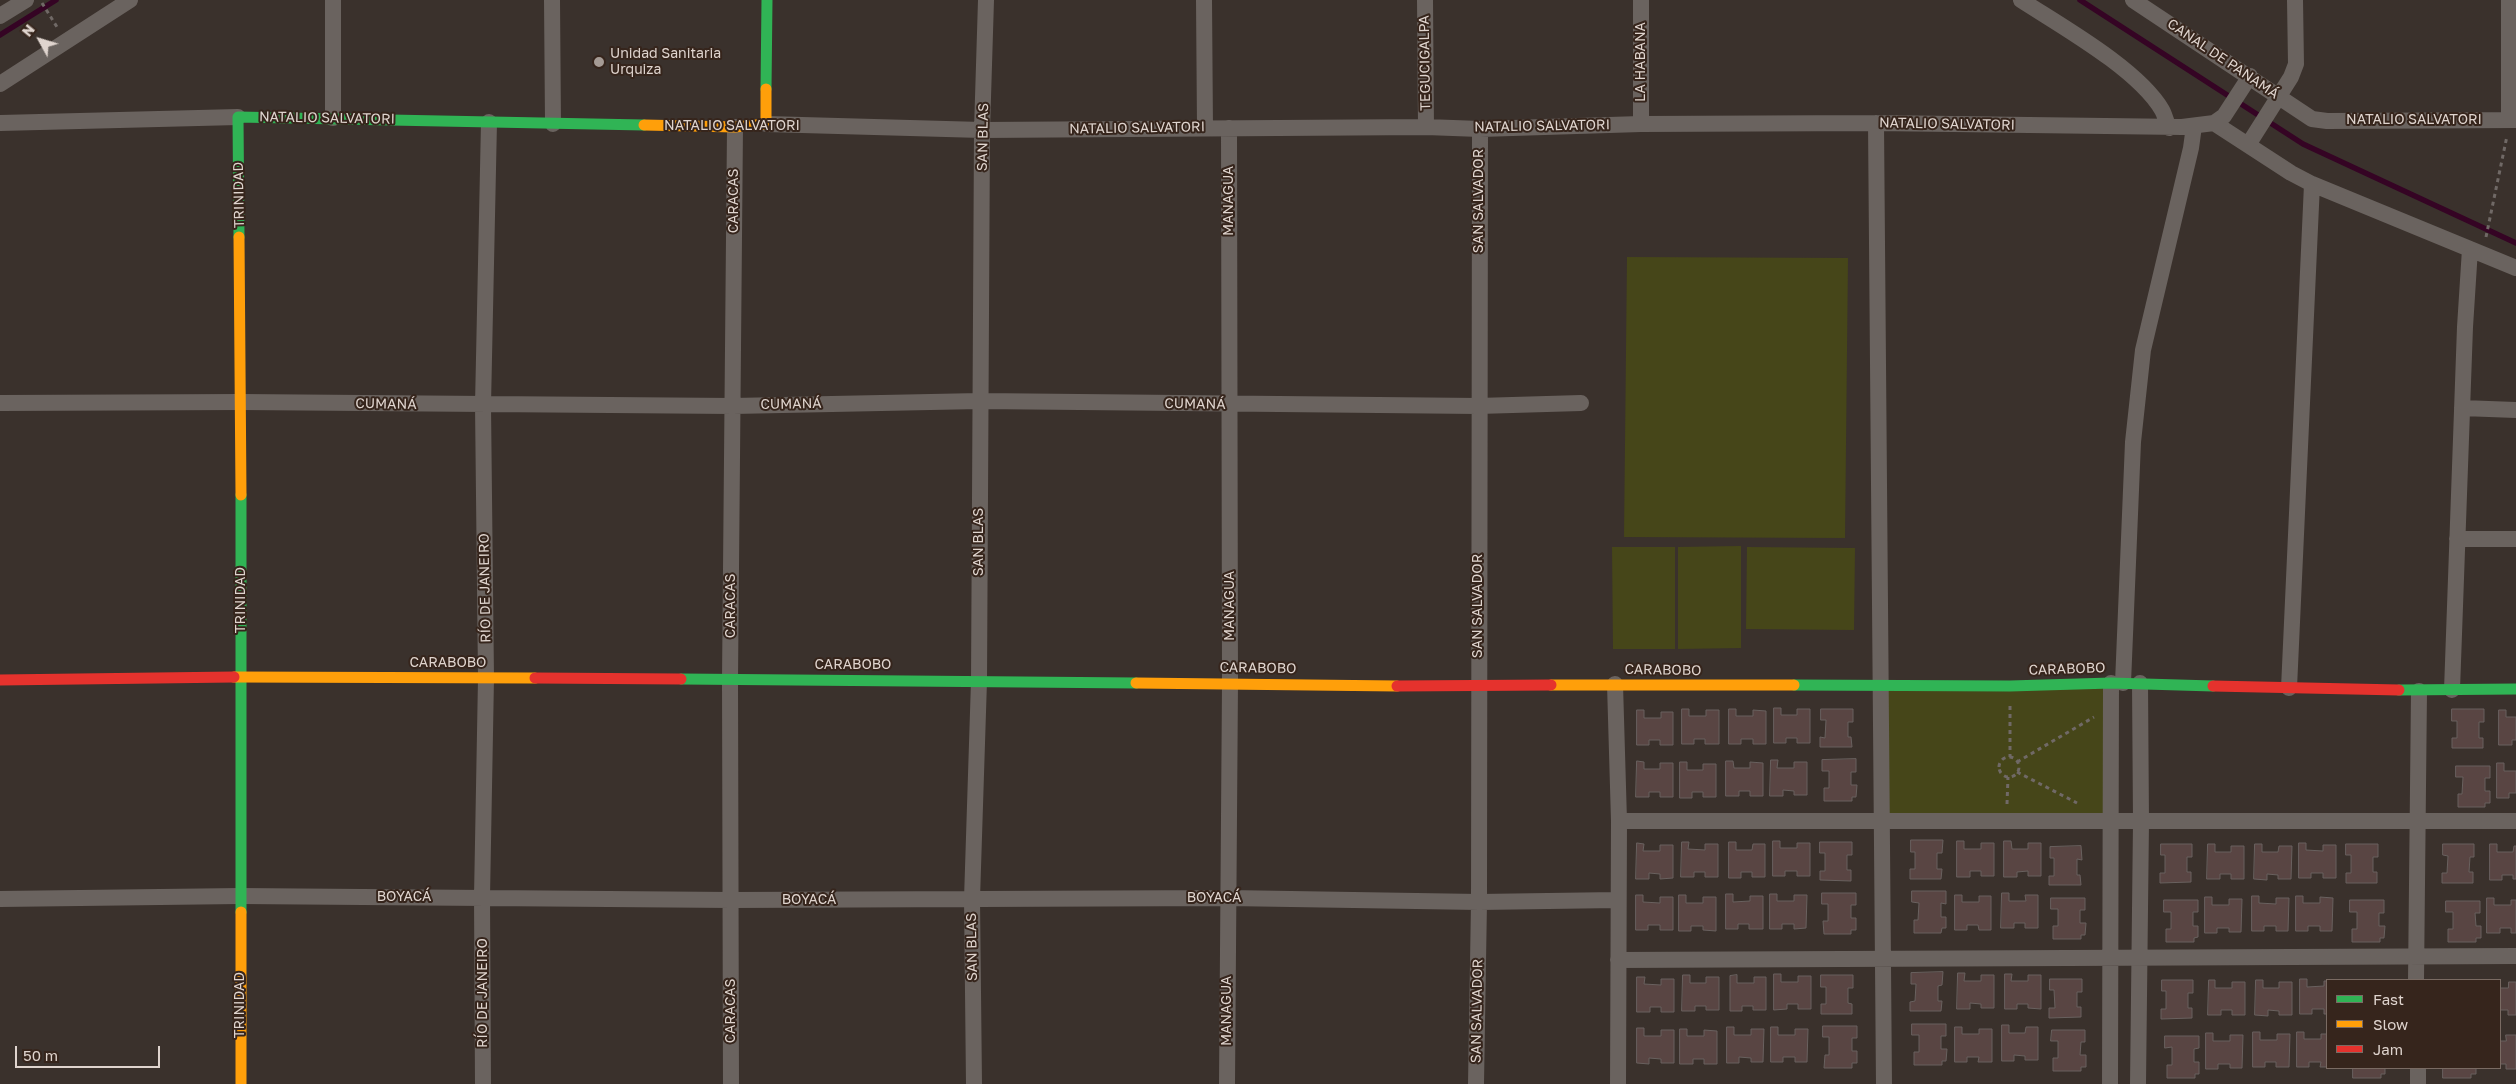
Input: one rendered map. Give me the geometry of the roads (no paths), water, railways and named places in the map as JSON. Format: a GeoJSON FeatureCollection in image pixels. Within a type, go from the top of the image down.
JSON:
{"type":"FeatureCollection","features":[{"type":"Feature","properties":{"kind":"street"},"geometry":{"type":"LineString","coordinates":[[0,84],[130,0]]}},
{"type":"Feature","properties":{"kind":"street"},"geometry":{"type":"LineString","coordinates":[[333,0],[333,118]]}},
{"type":"Feature","properties":{"kind":"street"},"geometry":{"type":"LineString","coordinates":[[552,0],[553,124]]}},
{"type":"Feature","properties":{"kind":"street"},"geometry":{"type":"LineString","coordinates":[[766,124],[767,0]]}},
{"type":"Feature","properties":{"kind":"street","name":"SAN BLAS"},"geometry":{"type":"LineString","coordinates":[[974,1084],[972,899],[979,681],[982,130],[986,0]]}},
{"type":"Feature","properties":{"kind":"street"},"geometry":{"type":"LineString","coordinates":[[1204,0],[1205,128]]}},
{"type":"Feature","properties":{"kind":"street","name":"TEGUCIGALPA"},"geometry":{"type":"LineString","coordinates":[[1425,0],[1426,127]]}},
{"type":"Feature","properties":{"kind":"street","name":"LA HABANA"},"geometry":{"type":"LineString","coordinates":[[1641,0],[1641,124]]}},
{"type":"Feature","properties":{"kind":"street"},"geometry":{"type":"LineString","coordinates":[[2021,0],[2107,57],[2140,84],[2162,110],[2168,128]]}},
{"type":"Feature","properties":{"kind":"street","name":"CANAL DE PANAMÁ"},"geometry":{"type":"LineString","coordinates":[[2133,0],[2312,119]]}},
{"type":"Feature","properties":{"kind":"street"},"geometry":{"type":"LineString","coordinates":[[2248,145],[2292,77],[2296,64],[2295,0]]}},
{"type":"Feature","properties":{"kind":"street"},"geometry":{"type":"LineString","coordinates":[[2509,0],[2512,120]]}},
{"type":"Feature","properties":{"kind":"street"},"geometry":{"type":"LineString","coordinates":[[0,16],[20,2]]}},
{"type":"Feature","properties":{"kind":"street"},"geometry":{"type":"LineString","coordinates":[[2250,76],[2235,100],[2214,123],[2312,184],[2516,268]]}},
{"type":"Feature","properties":{"kind":"street","name":"NATALIO SALVATORI"},"geometry":{"type":"LineString","coordinates":[[0,123],[238,117],[735,127],[766,124],[982,130],[1426,127],[1480,129],[1641,124],[1876,123],[2168,128],[2214,123]]}},
{"type":"Feature","properties":{"kind":"street","name":"TRINIDAD"},"geometry":{"type":"LineString","coordinates":[[238,117],[242,677],[241,1084]]}},
{"type":"Feature","properties":{"kind":"street","name":"NATALIO SALVATORI"},"geometry":{"type":"LineString","coordinates":[[2312,119],[2327,121],[2512,120]]}},
{"type":"Feature","properties":{"kind":"street","name":"RÍO DE JANEIRO"},"geometry":{"type":"LineString","coordinates":[[484,1084],[482,897],[486,678],[483,405],[489,122]]}},
{"type":"Feature","properties":{"kind":"street"},"geometry":{"type":"LineString","coordinates":[[1876,123],[1883,684],[1884,1084]]}},
{"type":"Feature","properties":{"kind":"street"},"geometry":{"type":"LineString","coordinates":[[2138,1084],[2141,822],[2125,683],[2133,442],[2143,350],[2191,148],[2194,126]]}},
{"type":"Feature","properties":{"kind":"street","name":"CARACAS"},"geometry":{"type":"LineString","coordinates":[[731,1084],[730,679],[735,127]]}},
{"type":"Feature","properties":{"kind":"street","name":"MANAGUA"},"geometry":{"type":"LineString","coordinates":[[1227,1084],[1230,683],[1229,128]]}},
{"type":"Feature","properties":{"kind":"street","name":"SAN SALVADOR"},"geometry":{"type":"LineString","coordinates":[[1476,1084],[1479,902],[1478,406],[1480,129]]}},
{"type":"Feature","properties":{"kind":"street"},"geometry":{"type":"LineString","coordinates":[[2289,688],[2312,184]]}},
{"type":"Feature","properties":{"kind":"street"},"geometry":{"type":"LineString","coordinates":[[2452,690],[2462,408],[2470,249]]}},
{"type":"Feature","properties":{"kind":"street","name":"CUMANÁ"},"geometry":{"type":"LineString","coordinates":[[0,403],[241,402],[733,406],[980,401],[1478,406],[1581,403]]}},
{"type":"Feature","properties":{"kind":"street"},"geometry":{"type":"LineString","coordinates":[[2462,408],[2516,410]]}},
{"type":"Feature","properties":{"kind":"street"},"geometry":{"type":"LineString","coordinates":[[2457,538],[2516,539]]}},
{"type":"Feature","properties":{"kind":"street","name":"CARABOBO"},"geometry":{"type":"LineString","coordinates":[[0,680],[242,677],[730,679],[1479,687],[1615,684],[1702,687],[1883,684],[2010,686],[2125,683],[2419,691],[2516,689]]}},
{"type":"Feature","properties":{"kind":"street"},"geometry":{"type":"LineString","coordinates":[[2110,1084],[2112,959],[2111,707],[2125,683]]}},
{"type":"Feature","properties":{"kind":"street"},"geometry":{"type":"LineString","coordinates":[[1615,684],[1619,821],[1617,900],[1618,1084]]}},
{"type":"Feature","properties":{"kind":"street"},"geometry":{"type":"LineString","coordinates":[[2416,979],[2416,821],[2419,691]]}},
{"type":"Feature","properties":{"kind":"street"},"geometry":{"type":"LineString","coordinates":[[1619,821],[1882,823],[2516,821]]}},
{"type":"Feature","properties":{"kind":"street","name":"BOYACÁ"},"geometry":{"type":"LineString","coordinates":[[0,899],[240,896],[731,900],[1228,898],[1479,902],[1617,900]]}},
{"type":"Feature","properties":{"kind":"street"},"geometry":{"type":"LineString","coordinates":[[1618,960],[1884,957],[2139,959],[2516,956]]}},
{"type":"Feature","properties":{"kind":"street"},"geometry":{"type":"LineString","coordinates":[[2418,1069],[2418,1084]]}},
{"type":"Feature","properties":{"kind":"waterway"},"geometry":{"type":"LineString","coordinates":[[0,35],[56,0]]}},
{"type":"Feature","properties":{"kind":"waterway"},"geometry":{"type":"LineString","coordinates":[[2080,0],[2303,144],[2516,243]]}},
{"type":"Feature","properties":{"kind":"place","name":"Unidad Sanitaria Urquiza"},"geometry":{"type":"Point","coordinates":[599,62]}}]}
